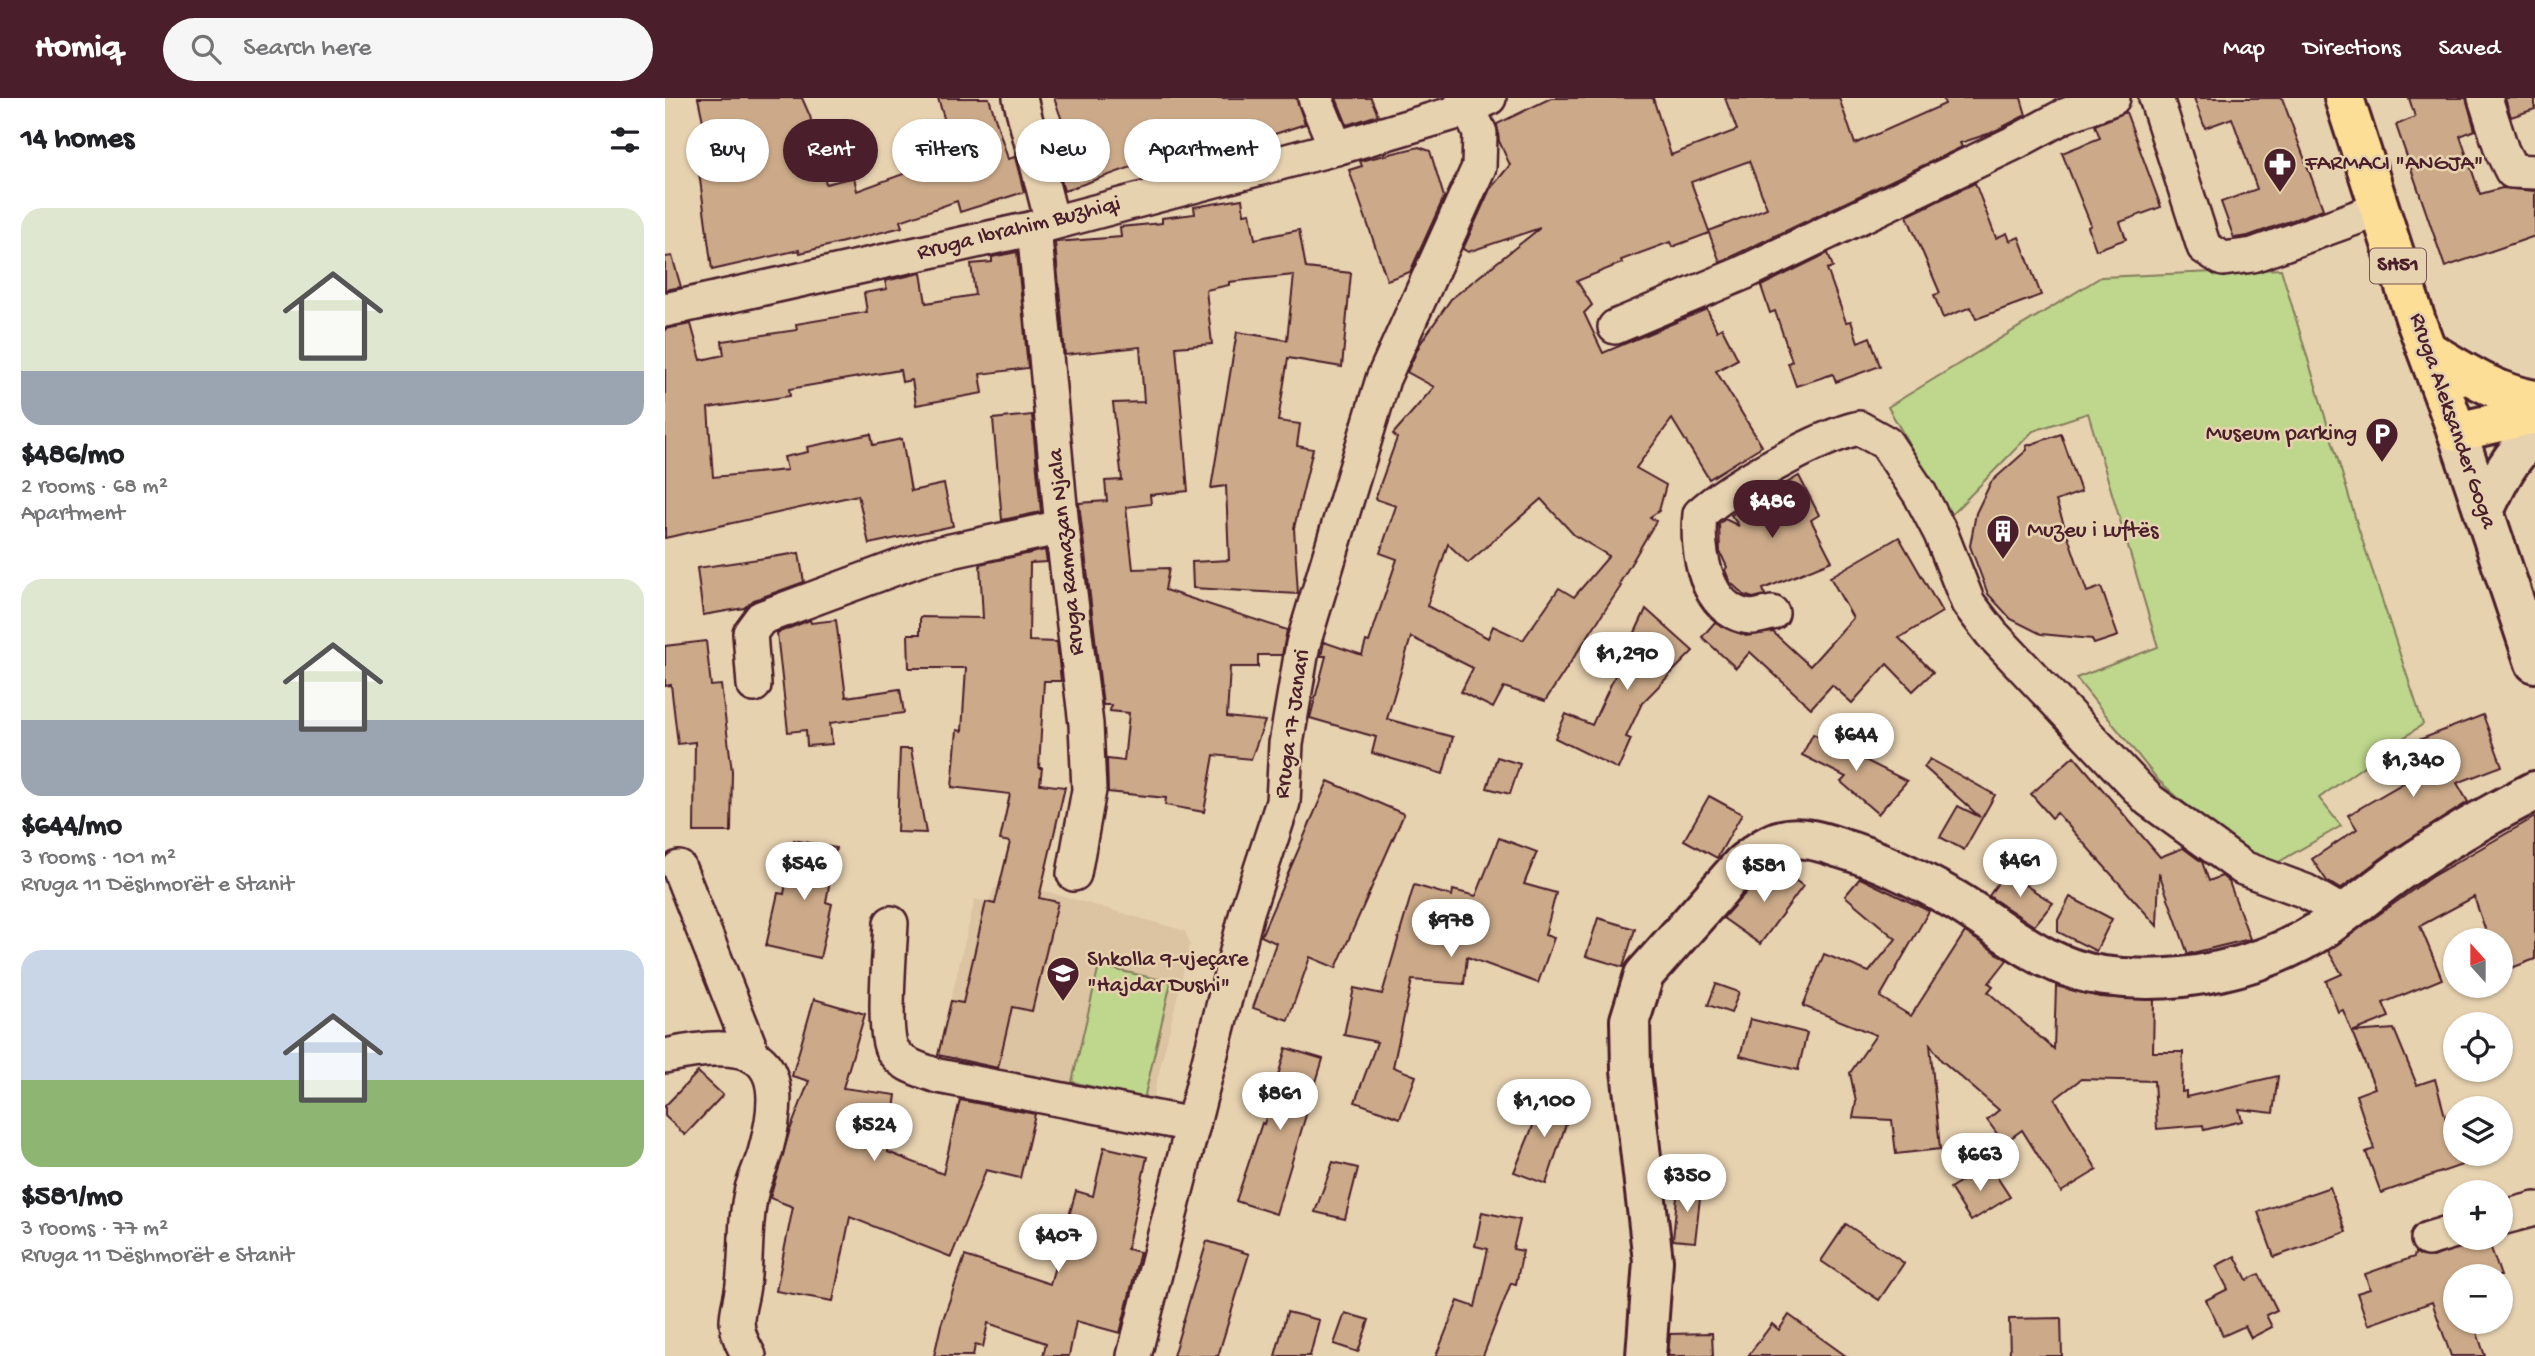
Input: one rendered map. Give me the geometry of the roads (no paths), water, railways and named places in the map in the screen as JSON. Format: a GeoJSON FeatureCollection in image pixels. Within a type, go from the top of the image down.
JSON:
{"type":"FeatureCollection","features":[{"type":"Feature","properties":{"kind":"main road","name":"Rruga Aleksander Goga"},"geometry":{"type":"LineString","coordinates":[[2344,98],[2427,350],[2458,432]]}},
{"type":"Feature","properties":{"kind":"main road"},"geometry":{"type":"LineString","coordinates":[[2427,350],[2490,386],[2518,397],[2535,400]]}},
{"type":"Feature","properties":{"kind":"main road"},"geometry":{"type":"LineString","coordinates":[[2458,432],[2535,414]]}},
{"type":"Feature","properties":{"kind":"street","name":"Rruga Ramazan Njala"},"geometry":{"type":"LineString","coordinates":[[1020,98],[1043,225],[1062,527],[1086,724],[1089,790],[1074,874]]}},
{"type":"Feature","properties":{"kind":"street"},"geometry":{"type":"LineString","coordinates":[[1315,98],[1336,148]]}},
{"type":"Feature","properties":{"kind":"street"},"geometry":{"type":"LineString","coordinates":[[1615,327],[1743,272],[2018,141],[2064,116],[2113,98]]}},
{"type":"Feature","properties":{"kind":"street"},"geometry":{"type":"LineString","coordinates":[[2155,98],[2204,247],[2223,259],[2253,255],[2380,209]]}},
{"type":"Feature","properties":{"kind":"street"},"geometry":{"type":"LineString","coordinates":[[2485,98],[2502,151],[2512,171],[2535,172]]}},
{"type":"Feature","properties":{"kind":"street","name":"Rruga Ibrahim Buzhiqi"},"geometry":{"type":"LineString","coordinates":[[665,310],[1043,225],[1336,148],[1473,102]]}},
{"type":"Feature","properties":{"kind":"street","name":"Rruga 17 Janari"},"geometry":{"type":"LineString","coordinates":[[1134,1356],[1247,912],[1283,802],[1286,744],[1303,644],[1383,379],[1479,167],[1480,133],[1473,102]]}},
{"type":"Feature","properties":{"kind":"street"},"geometry":{"type":"LineString","coordinates":[[1772,613],[1751,617],[1730,610],[1716,593],[1703,571],[1697,540],[1700,514],[1716,500],[1786,461],[1840,432],[1859,428],[1886,443],[1920,494],[1941,534],[1968,603],[1984,624],[2149,800],[2243,868],[2305,891],[2343,913]]}},
{"type":"Feature","properties":{"kind":"street","name":"Rruga Aleksander Goga"},"geometry":{"type":"LineString","coordinates":[[2458,432],[2535,663]]}},
{"type":"Feature","properties":{"kind":"street"},"geometry":{"type":"LineString","coordinates":[[2484,511],[2503,470],[2523,445],[2535,435]]}},
{"type":"Feature","properties":{"kind":"street"},"geometry":{"type":"LineString","coordinates":[[754,685],[750,633],[761,618],[928,556],[1062,527]]}},
{"type":"Feature","properties":{"kind":"street"},"geometry":{"type":"LineString","coordinates":[[1646,1356],[1653,1261],[1631,1070],[1630,1020],[1644,975],[1742,864],[1759,851],[1783,840],[1823,842],[1884,861],[1955,901],[2055,965],[2103,976],[2176,979],[2248,963],[2297,942],[2470,826],[2535,791]]}},
{"type":"Feature","properties":{"kind":"street"},"geometry":{"type":"LineString","coordinates":[[679,868],[753,1055]]}},
{"type":"Feature","properties":{"kind":"street"},"geometry":{"type":"LineString","coordinates":[[891,923],[887,1032],[892,1049],[905,1063],[938,1076],[1193,1125]]}},
{"type":"Feature","properties":{"kind":"street"},"geometry":{"type":"LineString","coordinates":[[665,1056],[693,1050],[734,1048],[753,1055],[767,1067],[770,1074],[774,1108],[766,1149],[752,1189],[737,1320],[741,1342],[749,1356]]}},
{"type":"Feature","properties":{"kind":"street"},"geometry":{"type":"LineString","coordinates":[[2513,1215],[2535,1209]]}},
{"type":"Feature","properties":{"kind":"place","name":"FARMACI \"ANGJA\""},"geometry":{"type":"Point","coordinates":[2280,194]}},
{"type":"Feature","properties":{"kind":"place","name":"Museum parking"},"geometry":{"type":"Point","coordinates":[2382,464]}},
{"type":"Feature","properties":{"kind":"place","name":"Muzeu i Luftës"},"geometry":{"type":"Point","coordinates":[2003,561]}},
{"type":"Feature","properties":{"kind":"place","name":"Shkolla 9-vjeçare \"Hajdar Dushi\""},"geometry":{"type":"Point","coordinates":[1063,1003]}}]}
